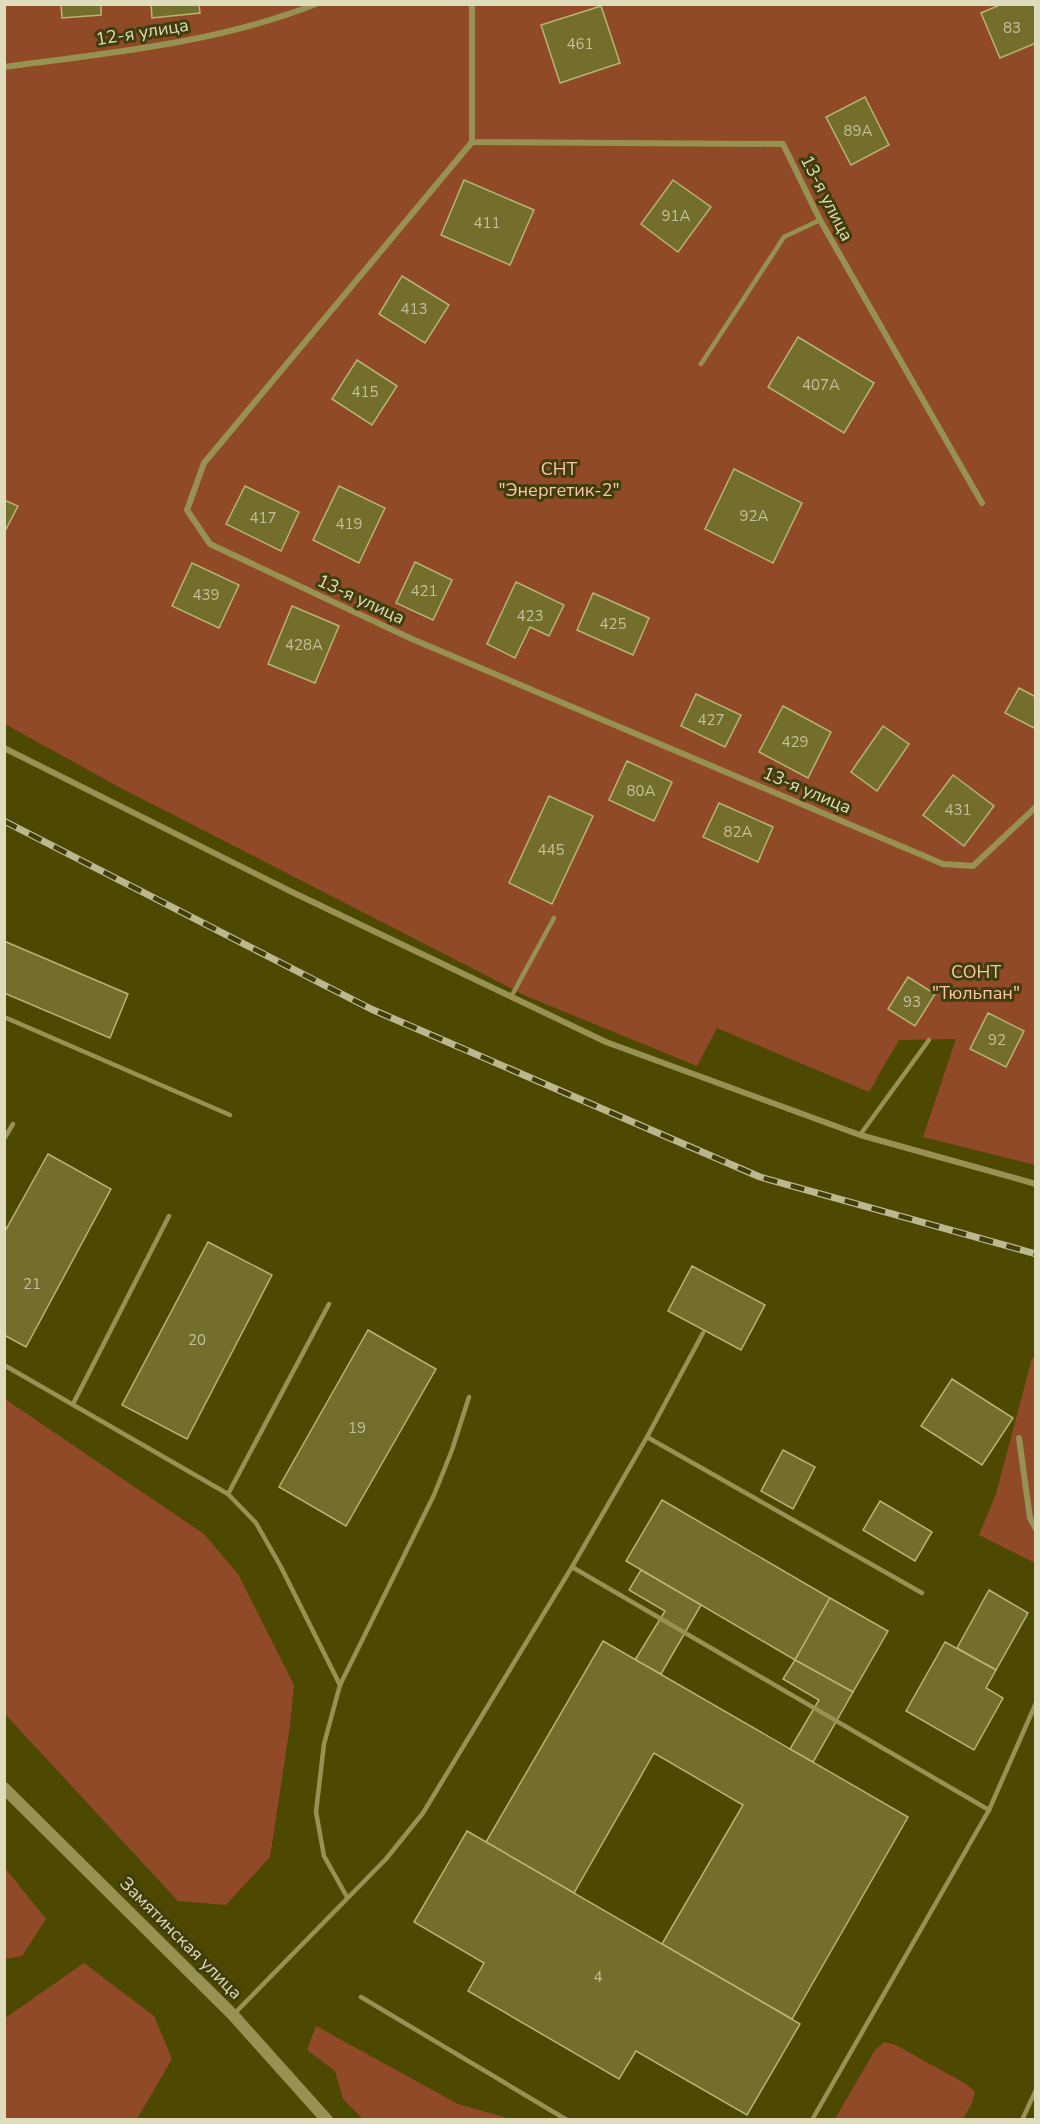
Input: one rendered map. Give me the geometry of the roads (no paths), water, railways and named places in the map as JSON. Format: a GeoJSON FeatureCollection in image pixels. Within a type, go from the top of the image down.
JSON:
{"type":"FeatureCollection","features":[{"type":"Feature","properties":{"kind":"street","name":"12-я улица"},"geometry":{"type":"LineString","coordinates":[[4,67],[169,45],[283,18],[316,4]]}},
{"type":"Feature","properties":{"kind":"street"},"geometry":{"type":"LineString","coordinates":[[472,4],[472,142]]}},
{"type":"Feature","properties":{"kind":"street","name":"13-я улица"},"geometry":{"type":"LineString","coordinates":[[982,503],[820,220],[783,144],[472,142],[204,463],[187,510],[210,544],[412,639],[943,864],[973,866],[1035,807]]}},
{"type":"Feature","properties":{"kind":"street"},"geometry":{"type":"LineString","coordinates":[[4,748],[294,893],[606,1042],[860,1135],[1035,1184]]}},
{"type":"Feature","properties":{"kind":"street"},"geometry":{"type":"LineString","coordinates":[[1019,1438],[1030,1518],[1035,1529]]}},
{"type":"Feature","properties":{"kind":"street","name":"Замятинская улица"},"geometry":{"type":"LineString","coordinates":[[4,1788],[233,2015],[327,2120]]}},
{"type":"Feature","properties":{"kind":"lane"},"geometry":{"type":"LineString","coordinates":[[701,364],[784,237],[820,220]]}},
{"type":"Feature","properties":{"kind":"lane"},"geometry":{"type":"LineString","coordinates":[[511,997],[554,918]]}},
{"type":"Feature","properties":{"kind":"lane"},"geometry":{"type":"LineString","coordinates":[[4,1017],[230,1115]]}},
{"type":"Feature","properties":{"kind":"lane"},"geometry":{"type":"LineString","coordinates":[[860,1135],[929,1040]]}},
{"type":"Feature","properties":{"kind":"lane"},"geometry":{"type":"LineString","coordinates":[[4,1139],[12,1124]]}},
{"type":"Feature","properties":{"kind":"lane"},"geometry":{"type":"LineString","coordinates":[[73,1404],[169,1216]]}},
{"type":"Feature","properties":{"kind":"lane"},"geometry":{"type":"LineString","coordinates":[[228,1494],[329,1304]]}},
{"type":"Feature","properties":{"kind":"lane"},"geometry":{"type":"LineString","coordinates":[[233,2015],[386,1859],[423,1813],[573,1567],[703,1333]]}},
{"type":"Feature","properties":{"kind":"lane"},"geometry":{"type":"LineString","coordinates":[[4,1365],[228,1494],[256,1523],[281,1567],[340,1684]]}},
{"type":"Feature","properties":{"kind":"lane"},"geometry":{"type":"LineString","coordinates":[[347,1897],[324,1856],[316,1812],[324,1743],[340,1684],[434,1495],[452,1450],[469,1397]]}},
{"type":"Feature","properties":{"kind":"lane"},"geometry":{"type":"LineString","coordinates":[[647,1437],[922,1593]]}},
{"type":"Feature","properties":{"kind":"lane"},"geometry":{"type":"LineString","coordinates":[[573,1567],[989,1810]]}},
{"type":"Feature","properties":{"kind":"lane"},"geometry":{"type":"LineString","coordinates":[[812,2120],[989,1810],[1035,1703]]}},
{"type":"Feature","properties":{"kind":"lane"},"geometry":{"type":"LineString","coordinates":[[361,1997],[567,2120]]}},
{"type":"Feature","properties":{"kind":"lane"},"geometry":{"type":"LineString","coordinates":[[1022,2120],[1035,2090]]}},
{"type":"Feature","properties":{"kind":"railway"},"geometry":{"type":"LineString","coordinates":[[4,821],[371,1009],[760,1177],[1036,1254]]}},
{"type":"Feature","properties":{"kind":"park label","name":"СHТ \"Энергетик-2\""},"geometry":{"type":"Point","coordinates":[559,479]}},
{"type":"Feature","properties":{"kind":"park label","name":"СОНТ \"Тюльпан\""},"geometry":{"type":"Point","coordinates":[976,982]}}]}
